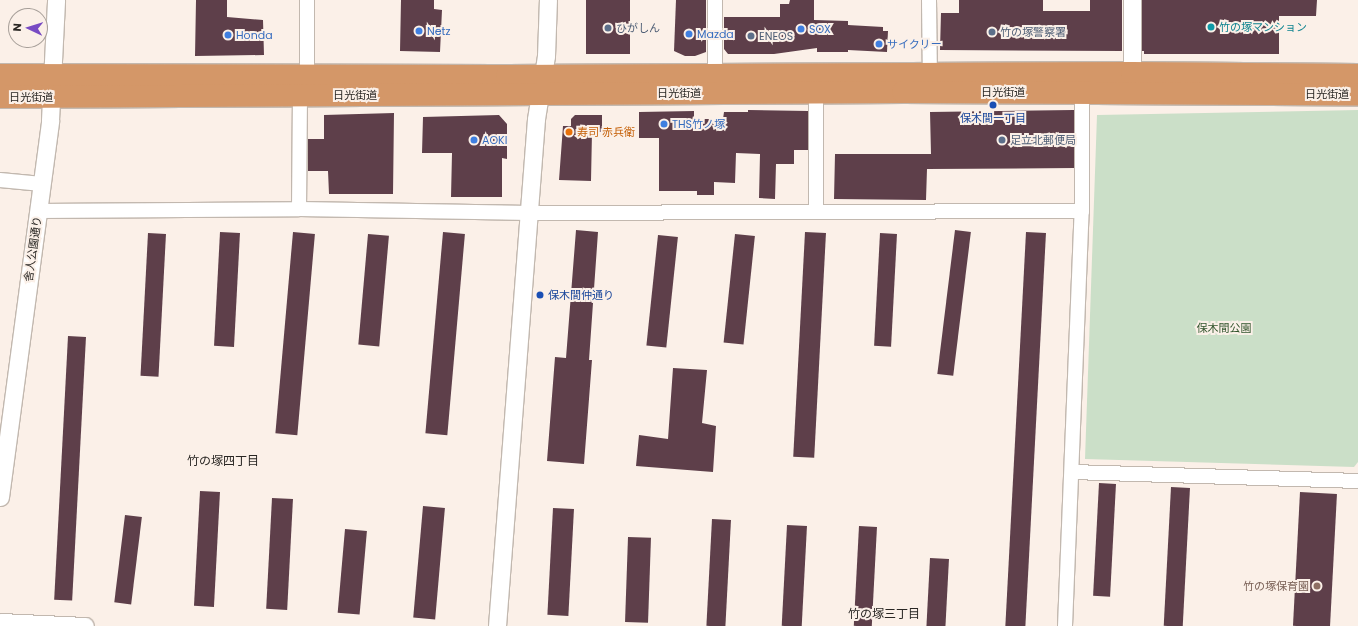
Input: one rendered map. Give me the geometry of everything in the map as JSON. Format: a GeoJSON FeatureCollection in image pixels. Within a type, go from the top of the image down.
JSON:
{"type":"FeatureCollection","features":[{"type":"Feature","properties":{"kind":"highway","name":"日光街道"},"geometry":{"type":"LineString","coordinates":[[0,97],[304,85],[542,85],[816,92],[930,83],[1132,73],[1358,75]]}},
{"type":"Feature","properties":{"kind":"highway","name":"日光街道"},"geometry":{"type":"LineString","coordinates":[[0,75],[53,74],[304,85]]}},
{"type":"Feature","properties":{"kind":"highway","name":"日光街道"},"geometry":{"type":"LineString","coordinates":[[542,85],[715,75],[930,83],[1082,92],[1358,94]]}},
{"type":"Feature","properties":{"kind":"street","name":"舎人公園通り"},"geometry":{"type":"LineString","coordinates":[[0,497],[6,407],[42,184],[52,96],[56,0]]}},
{"type":"Feature","properties":{"kind":"street"},"geometry":{"type":"LineString","coordinates":[[300,210],[307,0]]}},
{"type":"Feature","properties":{"kind":"street"},"geometry":{"type":"LineString","coordinates":[[497,626],[536,119],[542,85],[548,0]]}},
{"type":"Feature","properties":{"kind":"street"},"geometry":{"type":"LineString","coordinates":[[715,0],[715,75]]}},
{"type":"Feature","properties":{"kind":"street"},"geometry":{"type":"LineString","coordinates":[[929,0],[930,83]]}},
{"type":"Feature","properties":{"kind":"street"},"geometry":{"type":"LineString","coordinates":[[1132,0],[1132,73]]}},
{"type":"Feature","properties":{"kind":"street"},"geometry":{"type":"LineString","coordinates":[[816,92],[816,212]]}},
{"type":"Feature","properties":{"kind":"street"},"geometry":{"type":"LineString","coordinates":[[1065,626],[1082,211],[1082,92]]}},
{"type":"Feature","properties":{"kind":"street"},"geometry":{"type":"LineString","coordinates":[[0,180],[42,184]]}},
{"type":"Feature","properties":{"kind":"street"},"geometry":{"type":"LineString","coordinates":[[38,211],[300,210],[529,213],[1082,211]]}},
{"type":"Feature","properties":{"kind":"street"},"geometry":{"type":"LineString","coordinates":[[1072,472],[1358,481]]}},
{"type":"Feature","properties":{"kind":"street"},"geometry":{"type":"LineString","coordinates":[[0,622],[85,626]]}},
{"type":"Feature","properties":{"kind":"green space","name":"保木間公園"},"geometry":{"type":"Polygon","coordinates":[[[1358,110],[1358,462],[1354,467],[1085,459],[1097,115],[1358,110]]]}},
{"type":"Feature","properties":{"kind":"building"},"geometry":{"type":"Polygon","coordinates":[[[196,0],[227,0],[227,17],[263,20],[264,55],[195,56],[196,0]]]}},
{"type":"Feature","properties":{"kind":"building"},"geometry":{"type":"Polygon","coordinates":[[[401,0],[434,0],[434,9],[442,10],[440,52],[400,51],[401,0]]]}},
{"type":"Feature","properties":{"kind":"building"},"geometry":{"type":"Polygon","coordinates":[[[586,0],[630,0],[630,54],[586,54],[586,0]]]}},
{"type":"Feature","properties":{"kind":"building"},"geometry":{"type":"Polygon","coordinates":[[[676,0],[706,0],[706,52],[695,56],[685,56],[674,51],[676,0]]]}},
{"type":"Feature","properties":{"kind":"building"},"geometry":{"type":"Polygon","coordinates":[[[790,0],[814,0],[814,20],[848,21],[848,25],[883,27],[883,31],[888,31],[887,52],[848,50],[848,52],[817,52],[817,48],[774,54],[728,54],[724,49],[724,17],[780,17],[780,4],[789,4],[790,0]]]}},
{"type":"Feature","properties":{"kind":"building"},"geometry":{"type":"Polygon","coordinates":[[[959,0],[1043,0],[1043,11],[1090,11],[1090,0],[1122,0],[1122,51],[940,50],[941,13],[959,13],[959,0]]]}},
{"type":"Feature","properties":{"kind":"building","name":"竹の塚マンション"},"geometry":{"type":"Polygon","coordinates":[[[1142,0],[1317,0],[1316,16],[1279,16],[1279,54],[1144,54],[1144,51],[1142,51],[1142,0]]]}},
{"type":"Feature","properties":{"kind":"building"},"geometry":{"type":"Polygon","coordinates":[[[748,110],[808,111],[808,150],[794,150],[794,164],[776,164],[775,199],[759,198],[760,154],[736,153],[735,183],[714,182],[714,195],[697,195],[697,191],[659,191],[659,138],[639,138],[639,112],[694,111],[694,119],[723,119],[724,112],[748,112],[748,110]]]}},
{"type":"Feature","properties":{"kind":"building","name":"足立北郵便局"},"geometry":{"type":"Polygon","coordinates":[[[1074,110],[1074,168],[927,169],[926,200],[834,199],[835,154],[931,154],[930,112],[1074,110]]]}},
{"type":"Feature","properties":{"kind":"building"},"geometry":{"type":"Polygon","coordinates":[[[394,113],[393,194],[329,194],[328,171],[308,171],[308,139],[324,139],[324,115],[394,113]]]}},
{"type":"Feature","properties":{"kind":"building"},"geometry":{"type":"Polygon","coordinates":[[[499,115],[507,124],[507,159],[502,158],[502,197],[451,197],[452,153],[422,153],[423,117],[499,115]]]}},
{"type":"Feature","properties":{"kind":"building"},"geometry":{"type":"Polygon","coordinates":[[[575,115],[602,115],[602,132],[592,132],[591,181],[559,180],[563,126],[571,126],[571,119],[575,115]]]}},
{"type":"Feature","properties":{"kind":"building"},"geometry":{"type":"Polygon","coordinates":[[[576,230],[598,232],[589,360],[592,360],[584,464],[547,461],[555,357],[566,358],[576,230]]]}},
{"type":"Feature","properties":{"kind":"building"},"geometry":{"type":"Polygon","coordinates":[[[955,230],[971,232],[953,376],[937,374],[955,230]]]}},
{"type":"Feature","properties":{"kind":"building"},"geometry":{"type":"Polygon","coordinates":[[[220,232],[240,233],[234,347],[214,346],[220,232]]]}},
{"type":"Feature","properties":{"kind":"building"},"geometry":{"type":"Polygon","coordinates":[[[293,232],[315,234],[297,435],[275,433],[293,232]]]}},
{"type":"Feature","properties":{"kind":"building"},"geometry":{"type":"Polygon","coordinates":[[[443,232],[465,234],[447,435],[425,433],[443,232]]]}},
{"type":"Feature","properties":{"kind":"building"},"geometry":{"type":"Polygon","coordinates":[[[805,232],[826,233],[814,458],[793,457],[805,232]]]}},
{"type":"Feature","properties":{"kind":"building"},"geometry":{"type":"Polygon","coordinates":[[[1026,232],[1046,233],[1025,626],[1005,626],[1026,232]]]}},
{"type":"Feature","properties":{"kind":"building"},"geometry":{"type":"Polygon","coordinates":[[[148,233],[166,234],[158,377],[141,376],[148,233]]]}},
{"type":"Feature","properties":{"kind":"building"},"geometry":{"type":"Polygon","coordinates":[[[880,233],[897,234],[891,347],[874,346],[880,233]]]}},
{"type":"Feature","properties":{"kind":"building"},"geometry":{"type":"Polygon","coordinates":[[[368,234],[389,236],[379,346],[358,345],[368,234]]]}},
{"type":"Feature","properties":{"kind":"building"},"geometry":{"type":"Polygon","coordinates":[[[735,234],[755,236],[743,344],[724,342],[735,234]]]}},
{"type":"Feature","properties":{"kind":"building"},"geometry":{"type":"Polygon","coordinates":[[[658,235],[678,237],[666,347],[646,345],[658,235]]]}},
{"type":"Feature","properties":{"kind":"building"},"geometry":{"type":"Polygon","coordinates":[[[68,336],[86,337],[72,601],[54,600],[68,336]]]}},
{"type":"Feature","properties":{"kind":"building"},"geometry":{"type":"Polygon","coordinates":[[[673,368],[707,370],[702,423],[716,426],[713,472],[636,466],[639,435],[668,439],[673,368]]]}},
{"type":"Feature","properties":{"kind":"building"},"geometry":{"type":"Polygon","coordinates":[[[1099,483],[1116,484],[1110,597],[1093,596],[1099,483]]]}},
{"type":"Feature","properties":{"kind":"building"},"geometry":{"type":"Polygon","coordinates":[[[1171,487],[1190,488],[1183,626],[1164,626],[1171,487]]]}},
{"type":"Feature","properties":{"kind":"building"},"geometry":{"type":"Polygon","coordinates":[[[200,491],[220,492],[214,607],[194,606],[200,491]]]}},
{"type":"Feature","properties":{"kind":"building"},"geometry":{"type":"Polygon","coordinates":[[[1300,492],[1337,494],[1330,626],[1293,626],[1300,492]]]}},
{"type":"Feature","properties":{"kind":"building"},"geometry":{"type":"Polygon","coordinates":[[[272,498],[293,499],[287,610],[266,609],[272,498]]]}},
{"type":"Feature","properties":{"kind":"building"},"geometry":{"type":"Polygon","coordinates":[[[423,506],[445,508],[435,619],[413,618],[423,506]]]}},
{"type":"Feature","properties":{"kind":"building"},"geometry":{"type":"Polygon","coordinates":[[[553,508],[574,509],[568,616],[547,615],[553,508]]]}},
{"type":"Feature","properties":{"kind":"building"},"geometry":{"type":"Polygon","coordinates":[[[125,515],[142,517],[131,604],[114,602],[125,515]]]}},
{"type":"Feature","properties":{"kind":"building"},"geometry":{"type":"Polygon","coordinates":[[[712,519],[731,520],[725,626],[706,626],[712,519]]]}},
{"type":"Feature","properties":{"kind":"building"},"geometry":{"type":"Polygon","coordinates":[[[787,525],[807,526],[802,626],[782,626],[787,525]]]}},
{"type":"Feature","properties":{"kind":"building"},"geometry":{"type":"Polygon","coordinates":[[[859,526],[877,527],[872,626],[854,626],[859,526]]]}},
{"type":"Feature","properties":{"kind":"building"},"geometry":{"type":"Polygon","coordinates":[[[345,529],[367,531],[360,615],[338,613],[345,529]]]}},
{"type":"Feature","properties":{"kind":"building"},"geometry":{"type":"Polygon","coordinates":[[[628,537],[651,538],[648,623],[625,622],[628,537]]]}},
{"type":"Feature","properties":{"kind":"building"},"geometry":{"type":"Polygon","coordinates":[[[930,558],[949,559],[945,626],[926,626],[930,558]]]}},
{"type":"Feature","properties":{"kind":"place","name":"竹の塚マンション"},"geometry":{"type":"Point","coordinates":[1211,27]}},
{"type":"Feature","properties":{"kind":"place","name":"ひがしん"},"geometry":{"type":"Point","coordinates":[608,28]}},
{"type":"Feature","properties":{"kind":"place","name":"SOX"},"geometry":{"type":"Point","coordinates":[801,29]}},
{"type":"Feature","properties":{"kind":"place","name":"Netz"},"geometry":{"type":"Point","coordinates":[419,31]}},
{"type":"Feature","properties":{"kind":"place","name":"竹の塚警察署"},"geometry":{"type":"Point","coordinates":[992,32]}},
{"type":"Feature","properties":{"kind":"place","name":"Mazda"},"geometry":{"type":"Point","coordinates":[689,34]}},
{"type":"Feature","properties":{"kind":"place","name":"Honda"},"geometry":{"type":"Point","coordinates":[228,35]}},
{"type":"Feature","properties":{"kind":"place","name":"ENEOS"},"geometry":{"type":"Point","coordinates":[751,36]}},
{"type":"Feature","properties":{"kind":"place","name":"サイクリー"},"geometry":{"type":"Point","coordinates":[879,44]}},
{"type":"Feature","properties":{"kind":"place","name":"保木間一丁目"},"geometry":{"type":"Point","coordinates":[993,105]}},
{"type":"Feature","properties":{"kind":"place","name":"THS竹ノ塚"},"geometry":{"type":"Point","coordinates":[664,124]}},
{"type":"Feature","properties":{"kind":"place","name":"寿司 赤兵衛"},"geometry":{"type":"Point","coordinates":[569,132]}},
{"type":"Feature","properties":{"kind":"place","name":"AOKI"},"geometry":{"type":"Point","coordinates":[474,140]}},
{"type":"Feature","properties":{"kind":"place","name":"足立北郵便局"},"geometry":{"type":"Point","coordinates":[1002,140]}},
{"type":"Feature","properties":{"kind":"place","name":"保木間仲通り"},"geometry":{"type":"Point","coordinates":[540,295]}},
{"type":"Feature","properties":{"kind":"place","name":"竹の塚保育園"},"geometry":{"type":"Point","coordinates":[1317,586]}},
{"type":"Feature","properties":{"kind":"district","name":"竹の塚四丁目"},"geometry":{"type":"Point","coordinates":[223,461]}},
{"type":"Feature","properties":{"kind":"district","name":"竹の塚三丁目"},"geometry":{"type":"Point","coordinates":[884,614]}}]}
